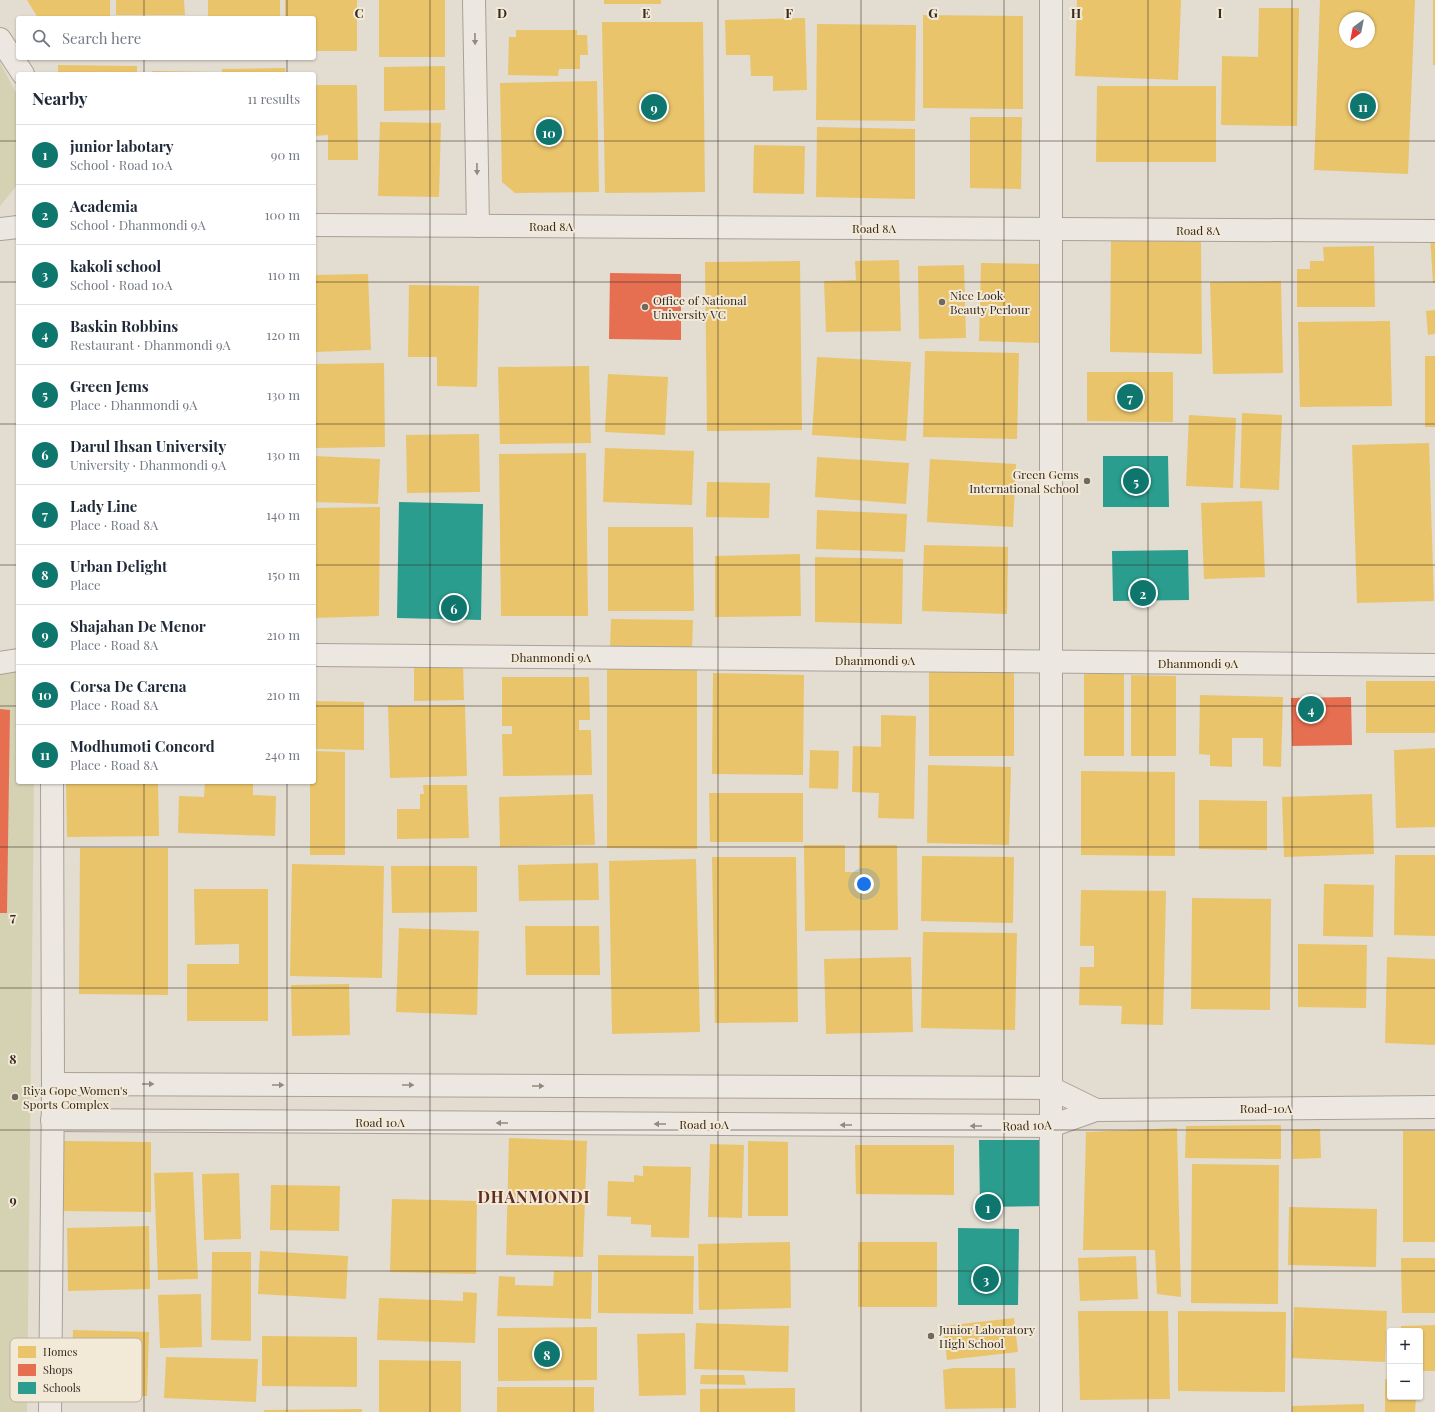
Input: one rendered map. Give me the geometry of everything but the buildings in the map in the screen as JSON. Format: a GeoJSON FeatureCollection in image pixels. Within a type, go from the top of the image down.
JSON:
{"type":"FeatureCollection","features":[{"type":"Feature","properties":{"kind":"street"},"geometry":{"type":"LineString","coordinates":[[474,0],[478,226]]}},
{"type":"Feature","properties":{"kind":"street"},"geometry":{"type":"LineString","coordinates":[[1051,0],[1051,1412]]}},
{"type":"Feature","properties":{"kind":"street"},"geometry":{"type":"LineString","coordinates":[[0,37],[22,72]]}},
{"type":"Feature","properties":{"kind":"street","name":"Road 8A"},"geometry":{"type":"LineString","coordinates":[[316,225],[1435,231]]}},
{"type":"Feature","properties":{"kind":"street"},"geometry":{"type":"LineString","coordinates":[[0,229],[16,227]]}},
{"type":"Feature","properties":{"kind":"street","name":"Dhanmondi 9A"},"geometry":{"type":"LineString","coordinates":[[316,655],[1435,665]]}},
{"type":"Feature","properties":{"kind":"street"},"geometry":{"type":"LineString","coordinates":[[0,664],[16,660]]}},
{"type":"Feature","properties":{"kind":"street"},"geometry":{"type":"LineString","coordinates":[[51,1338],[53,1084],[52,784]]}},
{"type":"Feature","properties":{"kind":"street"},"geometry":{"type":"LineString","coordinates":[[53,1084],[1051,1088],[1096,1110]]}},
{"type":"Feature","properties":{"kind":"street","name":"Road-10A"},"geometry":{"type":"LineString","coordinates":[[1096,1110],[1435,1107]]}},
{"type":"Feature","properties":{"kind":"street","name":"Road 10A"},"geometry":{"type":"LineString","coordinates":[[52,1120],[1051,1126],[1096,1110]]}},
{"type":"Feature","properties":{"kind":"street"},"geometry":{"type":"LineString","coordinates":[[50,1402],[50,1412]]}},
{"type":"Feature","properties":{"kind":"shaded area"},"geometry":{"type":"Polygon","coordinates":[[[0,62],[16,93],[16,186],[0,206],[0,62]]]}},
{"type":"Feature","properties":{"kind":"shaded area","name":"Riya Gope Women's Sports Complex"},"geometry":{"type":"Polygon","coordinates":[[[16,664],[16,784],[34,784],[28,1338],[10,1338],[10,1402],[27,1402],[27,1412],[0,1412],[0,667],[16,664]]]}},
{"type":"Feature","properties":{"kind":"place","name":"Modhumoti Concord"},"geometry":{"type":"Point","coordinates":[1363,106]}},
{"type":"Feature","properties":{"kind":"place","name":"Shajahan De Menor"},"geometry":{"type":"Point","coordinates":[654,107]}},
{"type":"Feature","properties":{"kind":"place","name":"Corsa De Carena"},"geometry":{"type":"Point","coordinates":[549,132]}},
{"type":"Feature","properties":{"kind":"place","name":"Nice Look Beauty Perlour"},"geometry":{"type":"Point","coordinates":[942,302]}},
{"type":"Feature","properties":{"kind":"place","name":"Office of National University VC"},"geometry":{"type":"Point","coordinates":[645,307]}},
{"type":"Feature","properties":{"kind":"place","name":"Lady Line"},"geometry":{"type":"Point","coordinates":[1130,397]}},
{"type":"Feature","properties":{"kind":"place","name":"Green Gems International School"},"geometry":{"type":"Point","coordinates":[1087,481]}},
{"type":"Feature","properties":{"kind":"place","name":"Green Jems"},"geometry":{"type":"Point","coordinates":[1136,481]}},
{"type":"Feature","properties":{"kind":"place","name":"Academia"},"geometry":{"type":"Point","coordinates":[1143,593]}},
{"type":"Feature","properties":{"kind":"place","name":"Darul Ihsan University"},"geometry":{"type":"Point","coordinates":[454,608]}},
{"type":"Feature","properties":{"kind":"place","name":"Baskin Robbins"},"geometry":{"type":"Point","coordinates":[1311,709]}},
{"type":"Feature","properties":{"kind":"place","name":"Riya Gope Women's Sports Complex"},"geometry":{"type":"Point","coordinates":[15,1097]}},
{"type":"Feature","properties":{"kind":"place","name":"junior labotary"},"geometry":{"type":"Point","coordinates":[988,1207]}},
{"type":"Feature","properties":{"kind":"place","name":"kakoli school"},"geometry":{"type":"Point","coordinates":[986,1279]}},
{"type":"Feature","properties":{"kind":"place","name":"Junior Laboratory High School"},"geometry":{"type":"Point","coordinates":[931,1336]}},
{"type":"Feature","properties":{"kind":"place","name":"Urban Delight"},"geometry":{"type":"Point","coordinates":[547,1354]}},
{"type":"Feature","properties":{"kind":"district","name":"DHANMONDI"},"geometry":{"type":"Point","coordinates":[534,1196]}}]}
